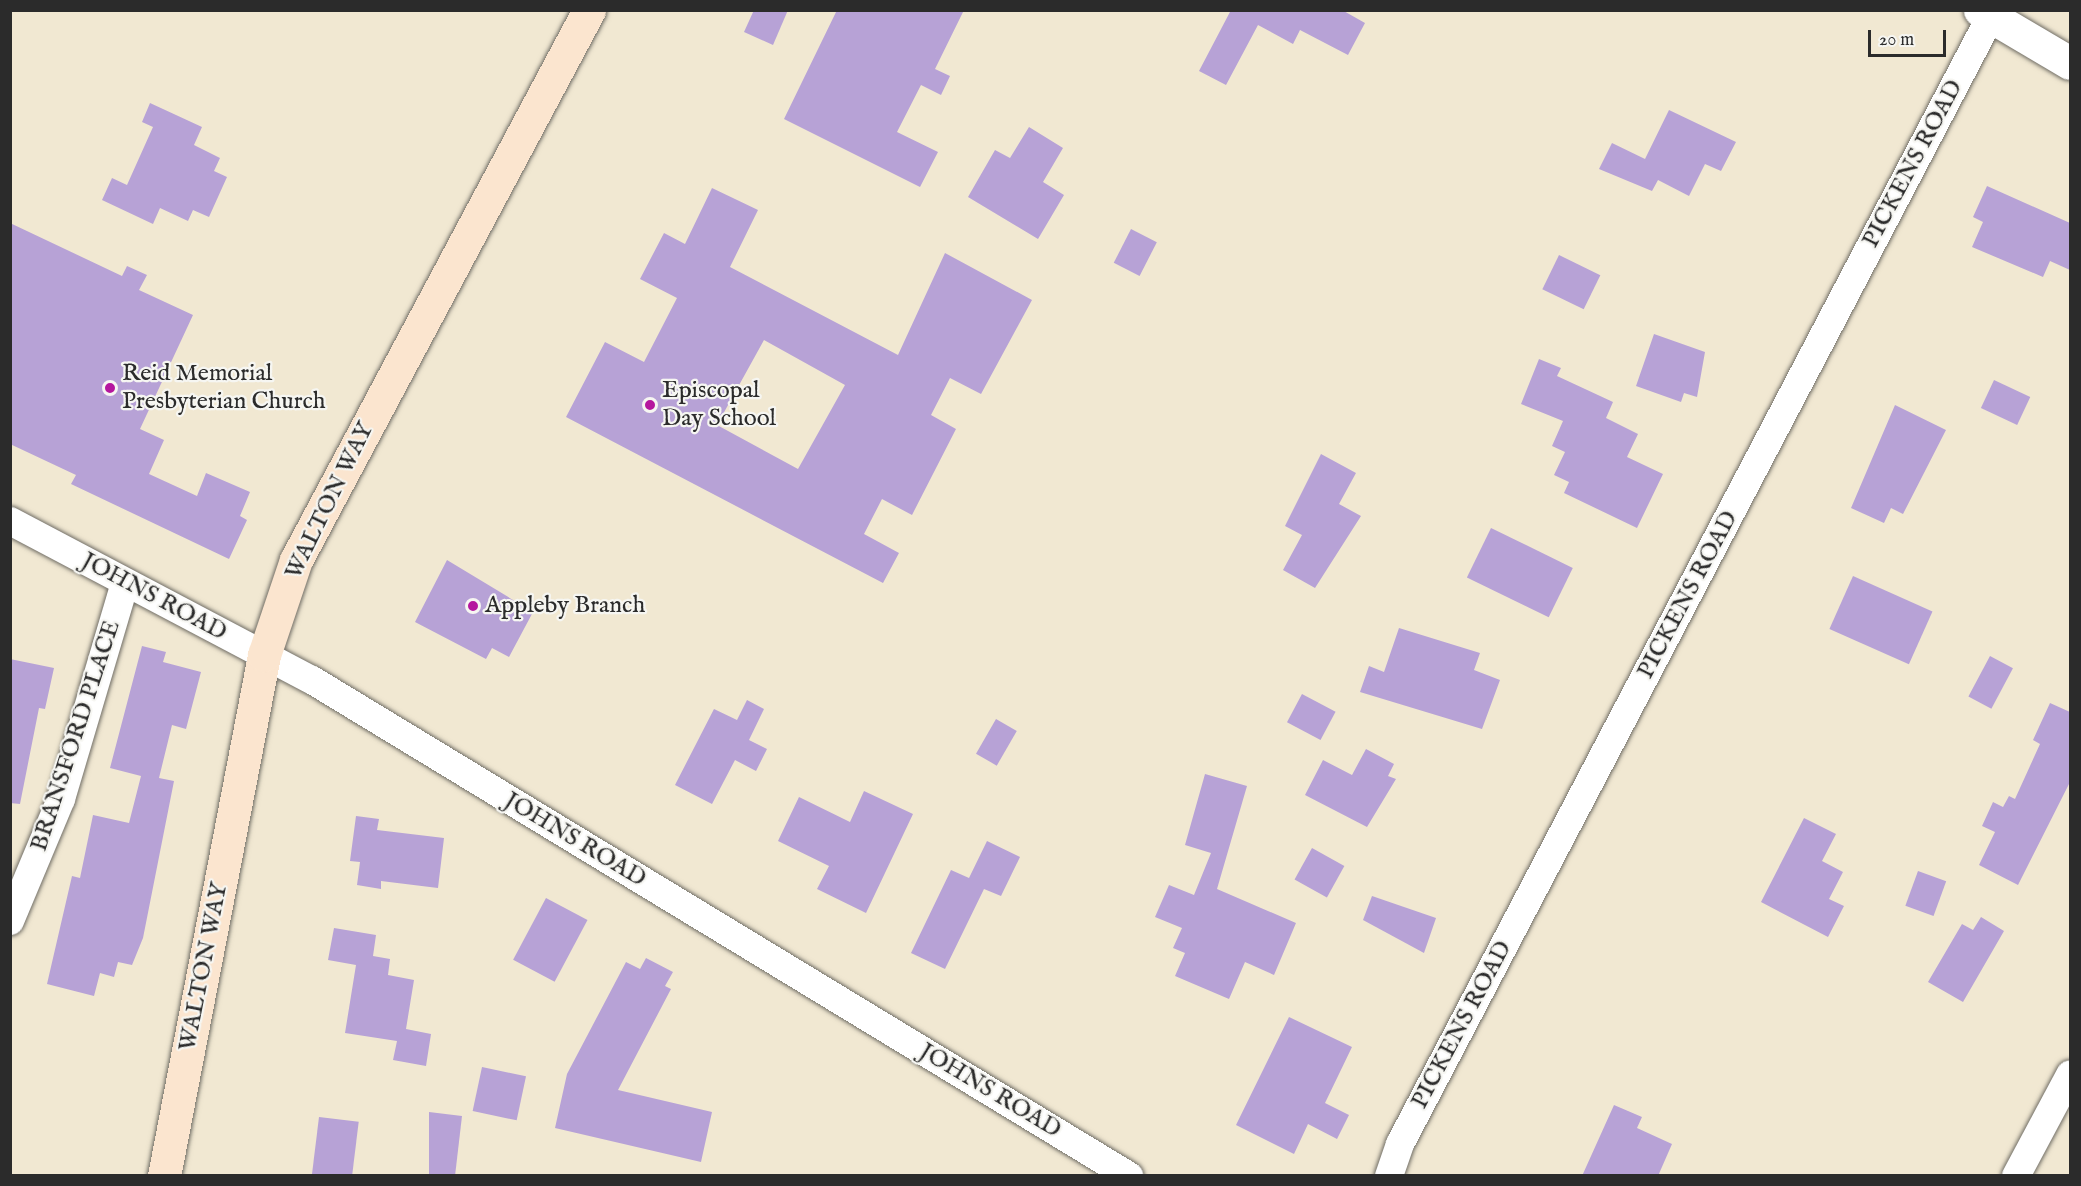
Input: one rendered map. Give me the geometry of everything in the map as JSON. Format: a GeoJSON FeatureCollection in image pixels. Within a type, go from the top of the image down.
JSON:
{"type":"FeatureCollection","features":[{"type":"Feature","properties":{"kind":"main road","name":"WALTON WAY"},"geometry":{"type":"LineString","coordinates":[[164,1176],[264,656],[296,560],[589,10]]}},
{"type":"Feature","properties":{"kind":"street"},"geometry":{"type":"LineString","coordinates":[[1986,13],[2070,63]]}},
{"type":"Feature","properties":{"kind":"street","name":"PICKENS ROAD"},"geometry":{"type":"LineString","coordinates":[[1389,1176],[1400,1144],[1986,13]]}},
{"type":"Feature","properties":{"kind":"street","name":"JOHNS ROAD"},"geometry":{"type":"LineString","coordinates":[[10,521],[264,656],[1129,1176]]}},
{"type":"Feature","properties":{"kind":"street","name":"BRANSFORD PLACE"},"geometry":{"type":"LineString","coordinates":[[10,921],[61,799],[125,583]]}},
{"type":"Feature","properties":{"kind":"street"},"geometry":{"type":"LineString","coordinates":[[2016,1176],[2070,1075]]}},
{"type":"Feature","properties":{"kind":"building"},"geometry":{"type":"Polygon","coordinates":[[[754,10],[788,10],[773,45],[744,32],[754,10]]]}},
{"type":"Feature","properties":{"kind":"building"},"geometry":{"type":"Polygon","coordinates":[[[837,10],[964,10],[935,69],[950,76],[941,95],[921,85],[897,132],[938,152],[920,187],[784,119],[837,10]]]}},
{"type":"Feature","properties":{"kind":"building"},"geometry":{"type":"Polygon","coordinates":[[[1231,10],[1342,10],[1365,23],[1348,55],[1300,30],[1293,44],[1258,25],[1226,85],[1199,71],[1231,10]]]}},
{"type":"Feature","properties":{"kind":"building"},"geometry":{"type":"Polygon","coordinates":[[[150,103],[202,127],[194,145],[220,158],[214,171],[227,177],[209,217],[193,210],[188,221],[160,208],[153,224],[102,200],[112,178],[127,185],[153,127],[142,122],[150,103]]]}},
{"type":"Feature","properties":{"kind":"building"},"geometry":{"type":"Polygon","coordinates":[[[1669,110],[1736,142],[1721,171],[1705,164],[1689,196],[1658,180],[1652,191],[1599,169],[1612,143],[1645,159],[1669,110]]]}},
{"type":"Feature","properties":{"kind":"building"},"geometry":{"type":"Polygon","coordinates":[[[1029,127],[1063,148],[1043,182],[1064,195],[1038,239],[968,197],[995,150],[1010,158],[1029,127]]]}},
{"type":"Feature","properties":{"kind":"building"},"geometry":{"type":"Polygon","coordinates":[[[1987,186],[2070,223],[2070,270],[2050,261],[2043,277],[1972,247],[1983,222],[1973,217],[1987,186]]]}},
{"type":"Feature","properties":{"kind":"building","name":"Episcopal Day School"},"geometry":{"type":"Polygon","coordinates":[[[712,188],[758,210],[730,267],[898,355],[945,253],[1032,300],[981,394],[950,378],[931,415],[956,429],[912,515],[882,499],[864,534],[899,553],[883,583],[566,417],[605,342],[644,362],[677,298],[640,279],[664,233],[685,244],[712,188]],[[764,340],[717,425],[798,469],[845,385],[764,340]]]}},
{"type":"Feature","properties":{"kind":"building","name":"Reid Memorial Presbyterian Church"},"geometry":{"type":"Polygon","coordinates":[[[10,223],[122,276],[127,266],[147,275],[139,290],[193,315],[140,429],[164,440],[149,474],[197,496],[206,473],[250,492],[240,516],[247,520],[229,559],[71,484],[76,475],[10,444],[10,223]]]}},
{"type":"Feature","properties":{"kind":"building"},"geometry":{"type":"Polygon","coordinates":[[[1131,229],[1157,242],[1140,276],[1114,263],[1131,229]]]}},
{"type":"Feature","properties":{"kind":"building"},"geometry":{"type":"Polygon","coordinates":[[[1559,255],[1600,275],[1584,309],[1542,289],[1559,255]]]}},
{"type":"Feature","properties":{"kind":"building"},"geometry":{"type":"Polygon","coordinates":[[[1654,334],[1705,352],[1697,397],[1684,393],[1681,402],[1636,386],[1654,334]]]}},
{"type":"Feature","properties":{"kind":"building"},"geometry":{"type":"Polygon","coordinates":[[[1539,359],[1561,368],[1557,376],[1613,402],[1606,418],[1638,434],[1627,457],[1663,474],[1637,528],[1564,493],[1569,482],[1554,475],[1565,452],[1552,446],[1563,421],[1521,404],[1539,359]]]}},
{"type":"Feature","properties":{"kind":"building"},"geometry":{"type":"Polygon","coordinates":[[[1994,380],[2030,397],[2017,425],[1981,408],[1994,380]]]}},
{"type":"Feature","properties":{"kind":"building"},"geometry":{"type":"Polygon","coordinates":[[[1895,405],[1946,430],[1903,514],[1891,508],[1884,523],[1851,508],[1895,405]]]}},
{"type":"Feature","properties":{"kind":"building"},"geometry":{"type":"Polygon","coordinates":[[[1321,454],[1356,473],[1339,504],[1361,516],[1315,588],[1283,570],[1302,535],[1285,526],[1321,454]]]}},
{"type":"Feature","properties":{"kind":"building"},"geometry":{"type":"Polygon","coordinates":[[[1491,528],[1573,568],[1549,617],[1467,577],[1491,528]]]}},
{"type":"Feature","properties":{"kind":"building","name":"Appleby Branch"},"geometry":{"type":"Polygon","coordinates":[[[447,560],[533,612],[509,657],[492,648],[486,659],[415,622],[447,560]]]}},
{"type":"Feature","properties":{"kind":"building"},"geometry":{"type":"Polygon","coordinates":[[[1853,576],[1932,611],[1909,664],[1829,629],[1853,576]]]}},
{"type":"Feature","properties":{"kind":"building"},"geometry":{"type":"Polygon","coordinates":[[[1399,628],[1480,653],[1474,670],[1500,680],[1482,729],[1360,692],[1369,666],[1384,672],[1399,628]]]}},
{"type":"Feature","properties":{"kind":"building"},"geometry":{"type":"Polygon","coordinates":[[[142,646],[166,652],[163,662],[201,672],[186,729],[172,725],[159,778],[174,781],[143,938],[132,965],[118,962],[114,977],[100,973],[94,996],[47,984],[72,876],[80,878],[93,815],[129,823],[141,776],[110,768],[142,646]]]}},
{"type":"Feature","properties":{"kind":"building"},"geometry":{"type":"Polygon","coordinates":[[[1990,656],[2013,668],[1991,709],[1968,697],[1990,656]]]}},
{"type":"Feature","properties":{"kind":"building"},"geometry":{"type":"Polygon","coordinates":[[[10,659],[54,668],[45,709],[39,708],[20,804],[10,803],[10,659]]]}},
{"type":"Feature","properties":{"kind":"building"},"geometry":{"type":"Polygon","coordinates":[[[1302,694],[1336,712],[1321,740],[1287,722],[1302,694]]]}},
{"type":"Feature","properties":{"kind":"building"},"geometry":{"type":"Polygon","coordinates":[[[747,700],[764,709],[749,740],[767,749],[756,771],[735,760],[712,804],[675,785],[714,709],[737,720],[747,700]]]}},
{"type":"Feature","properties":{"kind":"building"},"geometry":{"type":"Polygon","coordinates":[[[2050,703],[2070,712],[2070,782],[2018,885],[1979,865],[1995,832],[1982,826],[1993,802],[2003,807],[2009,796],[2015,799],[2040,744],[2033,740],[2050,703]]]}},
{"type":"Feature","properties":{"kind":"building"},"geometry":{"type":"Polygon","coordinates":[[[996,719],[1017,731],[997,766],[976,754],[996,719]]]}},
{"type":"Feature","properties":{"kind":"building"},"geometry":{"type":"Polygon","coordinates":[[[1366,749],[1394,764],[1388,776],[1396,779],[1367,827],[1305,795],[1323,760],[1352,775],[1366,749]]]}},
{"type":"Feature","properties":{"kind":"building"},"geometry":{"type":"Polygon","coordinates":[[[1205,774],[1247,786],[1217,889],[1296,923],[1274,975],[1245,962],[1229,999],[1175,976],[1185,953],[1173,948],[1182,928],[1155,917],[1169,885],[1194,895],[1211,853],[1185,845],[1205,774]]]}},
{"type":"Feature","properties":{"kind":"building"},"geometry":{"type":"Polygon","coordinates":[[[864,791],[913,814],[866,913],[817,889],[829,866],[778,841],[799,797],[850,822],[864,791]]]}},
{"type":"Feature","properties":{"kind":"building"},"geometry":{"type":"Polygon","coordinates":[[[356,816],[379,819],[377,830],[444,838],[438,888],[381,881],[381,889],[357,885],[360,862],[350,861],[356,816]]]}},
{"type":"Feature","properties":{"kind":"building"},"geometry":{"type":"Polygon","coordinates":[[[1804,818],[1836,834],[1822,861],[1843,872],[1829,899],[1844,906],[1828,937],[1761,902],[1804,818]]]}},
{"type":"Feature","properties":{"kind":"building"},"geometry":{"type":"Polygon","coordinates":[[[987,841],[1020,857],[1001,896],[984,889],[945,969],[911,953],[951,870],[969,878],[987,841]]]}},
{"type":"Feature","properties":{"kind":"building"},"geometry":{"type":"Polygon","coordinates":[[[1312,848],[1344,866],[1327,897],[1295,879],[1312,848]]]}},
{"type":"Feature","properties":{"kind":"building"},"geometry":{"type":"Polygon","coordinates":[[[1918,871],[1946,881],[1934,916],[1905,906],[1918,871]]]}},
{"type":"Feature","properties":{"kind":"building"},"geometry":{"type":"Polygon","coordinates":[[[1372,896],[1436,918],[1424,953],[1363,920],[1372,896]]]}},
{"type":"Feature","properties":{"kind":"building"},"geometry":{"type":"Polygon","coordinates":[[[546,898],[587,920],[555,982],[513,960],[546,898]]]}},
{"type":"Feature","properties":{"kind":"building"},"geometry":{"type":"Polygon","coordinates":[[[1981,917],[2004,931],[1963,1002],[1928,982],[1962,924],[1973,930],[1981,917]]]}},
{"type":"Feature","properties":{"kind":"building"},"geometry":{"type":"Polygon","coordinates":[[[334,928],[376,935],[373,956],[390,959],[388,975],[414,980],[406,1029],[431,1034],[426,1066],[393,1060],[397,1041],[345,1033],[356,965],[328,960],[334,928]]]}},
{"type":"Feature","properties":{"kind":"building"},"geometry":{"type":"Polygon","coordinates":[[[646,958],[673,972],[665,986],[671,989],[618,1090],[712,1112],[701,1162],[555,1128],[567,1074],[626,962],[640,969],[646,958]]]}},
{"type":"Feature","properties":{"kind":"building"},"geometry":{"type":"Polygon","coordinates":[[[1289,1017],[1352,1047],[1325,1103],[1349,1115],[1337,1139],[1308,1124],[1294,1154],[1236,1125],[1289,1017]]]}},
{"type":"Feature","properties":{"kind":"building"},"geometry":{"type":"Polygon","coordinates":[[[482,1067],[526,1076],[517,1120],[473,1111],[482,1067]]]}},
{"type":"Feature","properties":{"kind":"building"},"geometry":{"type":"Polygon","coordinates":[[[1614,1105],[1642,1117],[1637,1128],[1672,1144],[1658,1176],[1582,1176],[1614,1105]]]}},
{"type":"Feature","properties":{"kind":"building"},"geometry":{"type":"Polygon","coordinates":[[[429,1112],[462,1116],[455,1176],[429,1176],[429,1112]]]}},
{"type":"Feature","properties":{"kind":"building"},"geometry":{"type":"Polygon","coordinates":[[[319,1117],[359,1122],[352,1176],[312,1176],[319,1117]]]}},
{"type":"Feature","properties":{"kind":"place","name":"Reid Memorial Presbyterian Church"},"geometry":{"type":"Point","coordinates":[110,388]}},
{"type":"Feature","properties":{"kind":"place","name":"Episcopal Day School"},"geometry":{"type":"Point","coordinates":[650,405]}},
{"type":"Feature","properties":{"kind":"place","name":"Appleby Branch"},"geometry":{"type":"Point","coordinates":[473,606]}}]}
